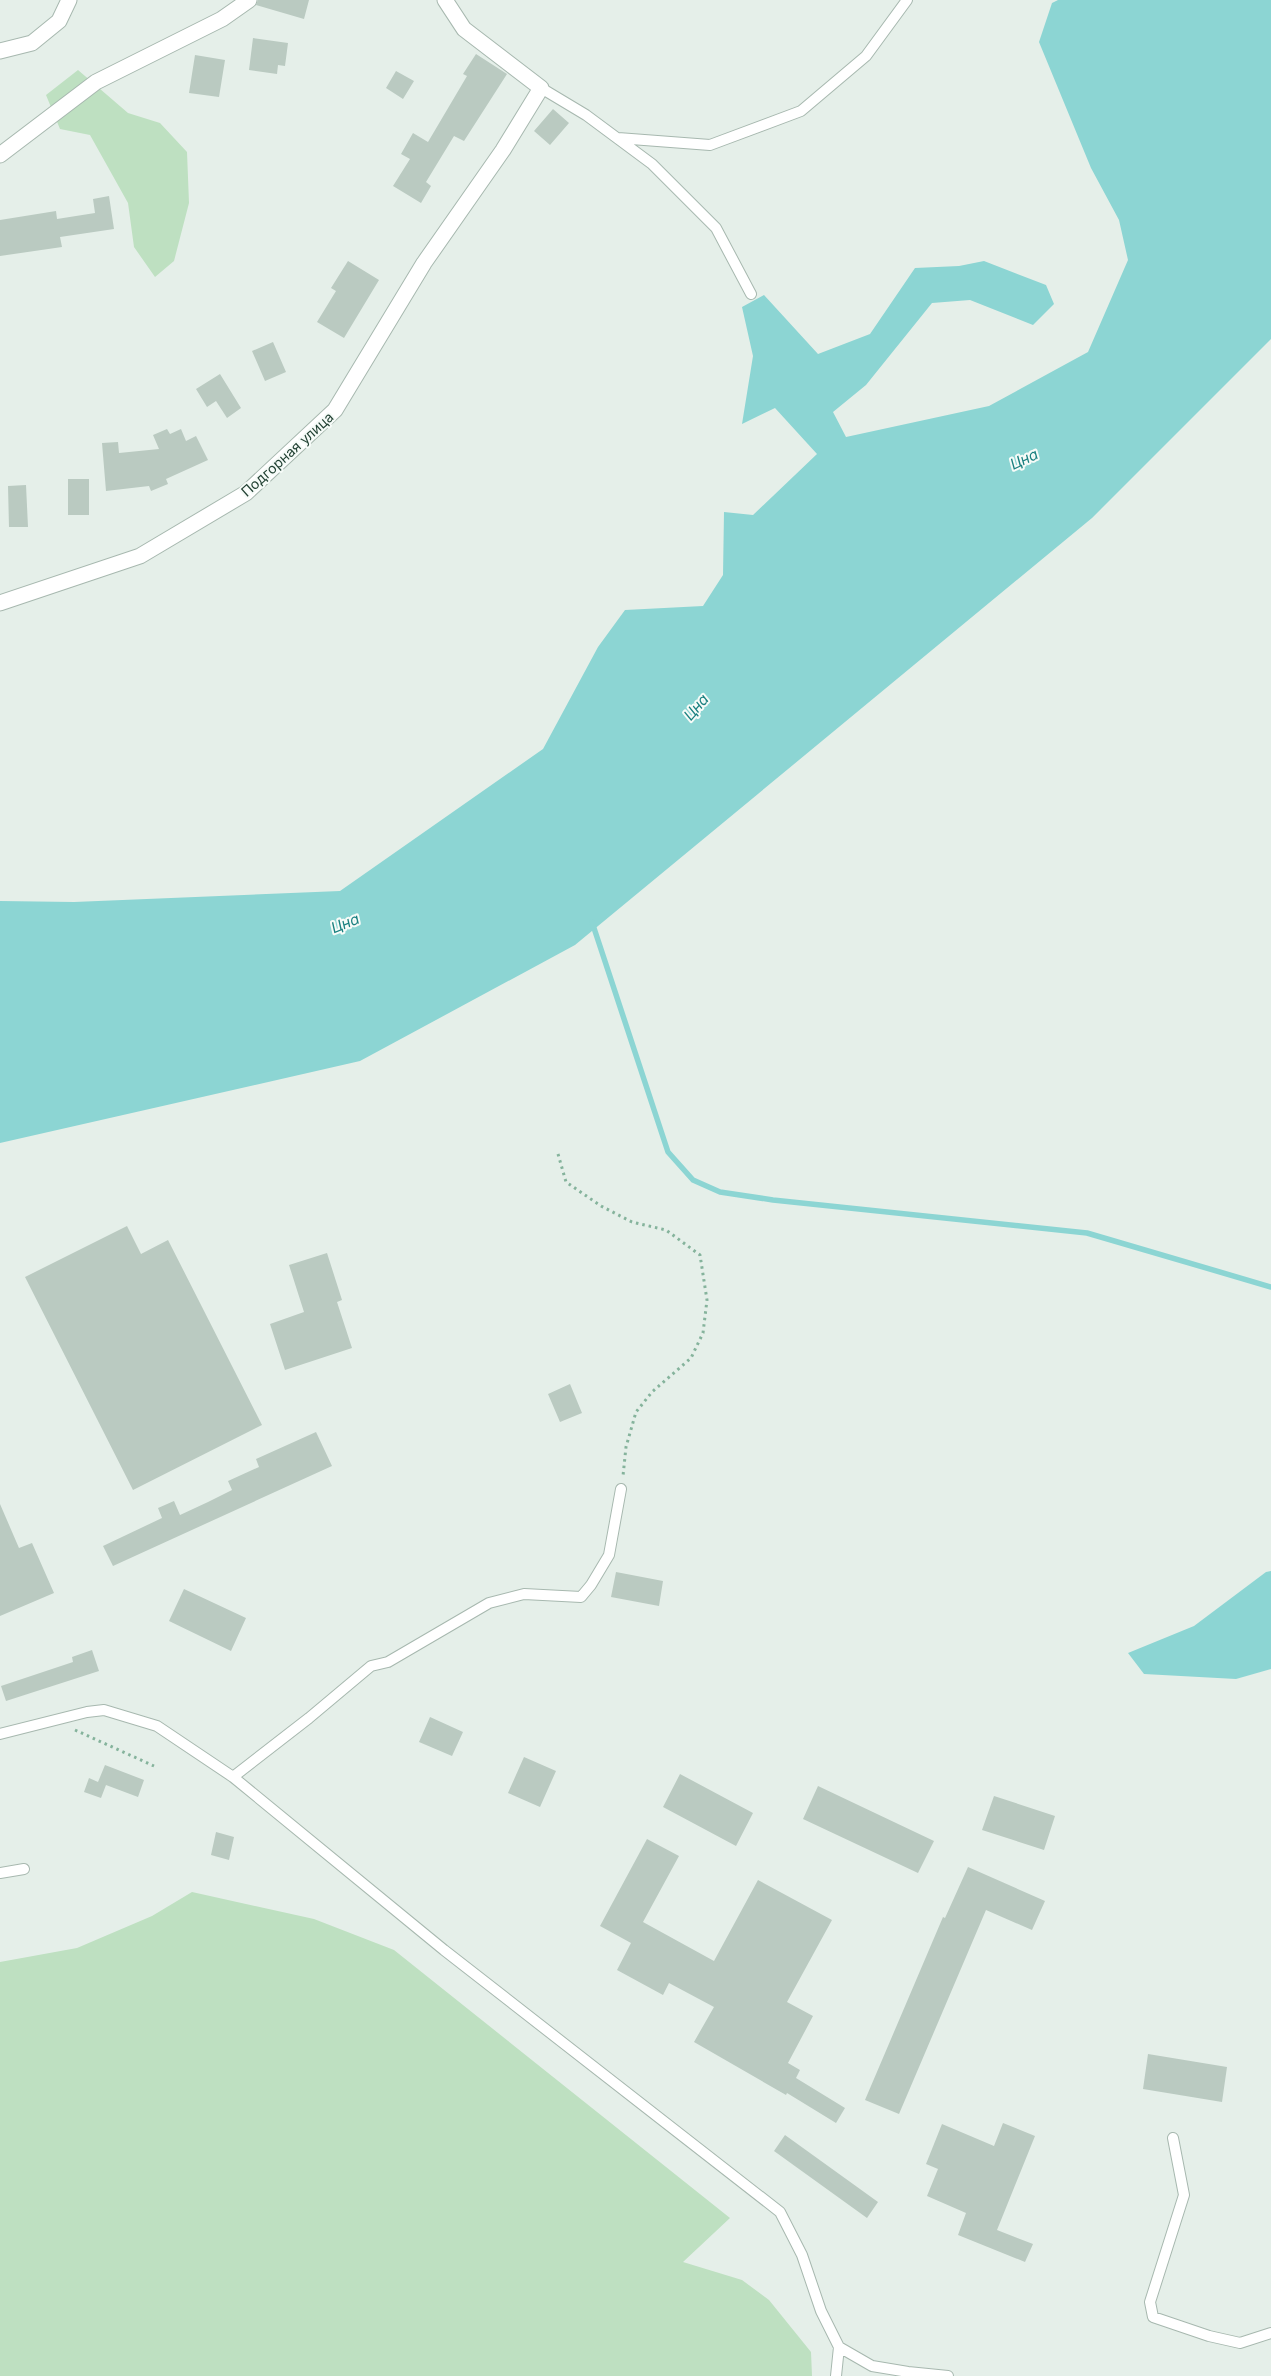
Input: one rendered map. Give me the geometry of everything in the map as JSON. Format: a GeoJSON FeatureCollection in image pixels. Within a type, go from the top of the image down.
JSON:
{"type":"FeatureCollection","features":[{"type":"Feature","properties":{"kind":"street"},"geometry":{"type":"LineString","coordinates":[[0,52],[32,44],[58,21],[69,0]]}},
{"type":"Feature","properties":{"kind":"street"},"geometry":{"type":"LineString","coordinates":[[0,155],[96,82],[222,19],[249,0]]}},
{"type":"Feature","properties":{"kind":"street"},"geometry":{"type":"LineString","coordinates":[[445,0],[464,29],[541,88]]}},
{"type":"Feature","properties":{"kind":"street","name":"Подгорная улица"},"geometry":{"type":"LineString","coordinates":[[0,603],[140,556],[246,494],[335,410],[424,263],[503,150],[541,88]]}},
{"type":"Feature","properties":{"kind":"lane"},"geometry":{"type":"LineString","coordinates":[[618,138],[710,145],[801,111],[866,56],[907,0]]}},
{"type":"Feature","properties":{"kind":"lane"},"geometry":{"type":"LineString","coordinates":[[541,88],[586,114],[652,164],[716,228],[751,294]]}},
{"type":"Feature","properties":{"kind":"lane"},"geometry":{"type":"LineString","coordinates":[[233,1777],[370,1666],[388,1662],[489,1603],[524,1594],[580,1597],[591,1585],[609,1555],[621,1489]]}},
{"type":"Feature","properties":{"kind":"lane"},"geometry":{"type":"LineString","coordinates":[[0,1734],[87,1712],[104,1710],[157,1726],[233,1777],[444,1950],[780,2212],[802,2255],[821,2311],[839,2347],[836,2376]]}},
{"type":"Feature","properties":{"kind":"lane"},"geometry":{"type":"LineString","coordinates":[[0,1874],[24,1869]]}},
{"type":"Feature","properties":{"kind":"lane"},"geometry":{"type":"LineString","coordinates":[[1173,2138],[1184,2195],[1150,2302],[1153,2317],[1209,2336],[1240,2343],[1271,2332]]}},
{"type":"Feature","properties":{"kind":"lane"},"geometry":{"type":"LineString","coordinates":[[839,2347],[872,2366],[904,2374],[948,2376]]}},
{"type":"Feature","properties":{"kind":"path"},"geometry":{"type":"LineString","coordinates":[[558,1154],[566,1182],[601,1206],[632,1222],[666,1230],[700,1255],[707,1300],[703,1333],[691,1358],[652,1392],[636,1412],[626,1447],[621,1489]]}},
{"type":"Feature","properties":{"kind":"path"},"geometry":{"type":"LineString","coordinates":[[56,1721],[154,1766]]}},
{"type":"Feature","properties":{"kind":"green space"},"geometry":{"type":"Polygon","coordinates":[[[78,70],[128,113],[160,123],[187,152],[189,203],[174,261],[155,277],[134,247],[128,203],[90,135],[60,129],[46,95],[78,70]]]}},
{"type":"Feature","properties":{"kind":"green space"},"geometry":{"type":"Polygon","coordinates":[[[192,1892],[314,1919],[394,1950],[730,2218],[683,2262],[742,2280],[769,2300],[811,2352],[812,2376],[0,2376],[0,1962],[77,1948],[152,1916],[192,1892]]]}},
{"type":"Feature","properties":{"kind":"water","name":"Цна"},"geometry":{"type":"Polygon","coordinates":[[[1058,0],[1271,0],[1271,339],[1092,518],[575,945],[360,1061],[0,1143],[0,901],[74,902],[340,891],[543,749],[598,647],[625,610],[703,606],[723,575],[724,512],[753,515],[817,454],[775,408],[742,424],[753,356],[742,307],[764,295],[818,354],[870,334],[915,268],[959,266],[984,261],[1046,285],[1054,304],[1033,325],[970,300],[932,303],[866,385],[833,412],[846,437],[989,406],[1088,352],[1128,260],[1119,220],[1091,168],[1039,42],[1052,3],[1058,0]]]}},
{"type":"Feature","properties":{"kind":"water"},"geometry":{"type":"Polygon","coordinates":[[[1271,1571],[1271,1669],[1236,1679],[1144,1674],[1128,1653],[1194,1626],[1266,1572],[1271,1571]]]}},
{"type":"Feature","properties":{"kind":"building"},"geometry":{"type":"Polygon","coordinates":[[[258,0],[309,0],[304,19],[256,5],[258,0]]]}},
{"type":"Feature","properties":{"kind":"building"},"geometry":{"type":"Polygon","coordinates":[[[253,38],[288,43],[285,66],[278,65],[277,74],[249,70],[253,38]]]}},
{"type":"Feature","properties":{"kind":"building"},"geometry":{"type":"Polygon","coordinates":[[[476,54],[507,74],[464,141],[454,136],[426,182],[431,186],[421,203],[393,186],[410,159],[401,154],[413,133],[428,142],[467,76],[463,74],[476,54]]]}},
{"type":"Feature","properties":{"kind":"building"},"geometry":{"type":"Polygon","coordinates":[[[195,55],[225,60],[219,97],[189,93],[195,55]]]}},
{"type":"Feature","properties":{"kind":"building"},"geometry":{"type":"Polygon","coordinates":[[[396,71],[414,81],[403,99],[386,88],[396,71]]]}},
{"type":"Feature","properties":{"kind":"building"},"geometry":{"type":"Polygon","coordinates":[[[553,109],[569,123],[550,145],[534,131],[553,109]]]}},
{"type":"Feature","properties":{"kind":"building"},"geometry":{"type":"Polygon","coordinates":[[[109,196],[114,229],[60,237],[62,247],[0,256],[0,220],[56,211],[57,219],[95,213],[93,199],[109,196]]]}},
{"type":"Feature","properties":{"kind":"building"},"geometry":{"type":"Polygon","coordinates":[[[348,261],[379,280],[344,338],[317,322],[336,291],[331,288],[348,261]]]}},
{"type":"Feature","properties":{"kind":"building"},"geometry":{"type":"Polygon","coordinates":[[[273,342],[286,372],[265,381],[252,351],[273,342]]]}},
{"type":"Feature","properties":{"kind":"building"},"geometry":{"type":"Polygon","coordinates":[[[220,374],[241,408],[227,418],[216,401],[207,407],[196,389],[220,374]]]}},
{"type":"Feature","properties":{"kind":"building"},"geometry":{"type":"Polygon","coordinates":[[[167,429],[170,434],[181,429],[186,441],[196,436],[208,460],[166,479],[168,484],[151,491],[149,486],[106,491],[102,443],[118,442],[119,453],[159,449],[153,435],[167,429]]]}},
{"type":"Feature","properties":{"kind":"building"},"geometry":{"type":"Polygon","coordinates":[[[68,479],[89,479],[89,515],[68,515],[68,479]]]}},
{"type":"Feature","properties":{"kind":"building"},"geometry":{"type":"Polygon","coordinates":[[[26,485],[28,527],[9,527],[8,486],[26,485]]]}},
{"type":"Feature","properties":{"kind":"building"},"geometry":{"type":"Polygon","coordinates":[[[127,1226],[141,1254],[168,1240],[262,1425],[133,1490],[25,1277],[127,1226]]]}},
{"type":"Feature","properties":{"kind":"building"},"geometry":{"type":"Polygon","coordinates":[[[327,1253],[342,1300],[337,1302],[352,1348],[285,1370],[270,1324],[304,1312],[289,1265],[327,1253]]]}},
{"type":"Feature","properties":{"kind":"building"},"geometry":{"type":"Polygon","coordinates":[[[570,1384],[582,1413],[560,1422],[548,1394],[570,1384]]]}},
{"type":"Feature","properties":{"kind":"building"},"geometry":{"type":"Polygon","coordinates":[[[316,1432],[332,1466],[113,1566],[103,1546],[162,1518],[158,1508],[174,1501],[180,1515],[208,1502],[232,1490],[228,1481],[259,1467],[256,1459],[316,1432]]]}},
{"type":"Feature","properties":{"kind":"building"},"geometry":{"type":"Polygon","coordinates":[[[0,1504],[19,1548],[32,1543],[54,1593],[0,1616],[0,1504]]]}},
{"type":"Feature","properties":{"kind":"building"},"geometry":{"type":"Polygon","coordinates":[[[616,1572],[663,1581],[659,1606],[611,1597],[616,1572]]]}},
{"type":"Feature","properties":{"kind":"building"},"geometry":{"type":"Polygon","coordinates":[[[184,1589],[246,1618],[231,1651],[169,1621],[184,1589]]]}},
{"type":"Feature","properties":{"kind":"building"},"geometry":{"type":"Polygon","coordinates":[[[92,1650],[99,1671],[6,1701],[1,1686],[73,1662],[72,1657],[92,1650]]]}},
{"type":"Feature","properties":{"kind":"building"},"geometry":{"type":"Polygon","coordinates":[[[430,1717],[463,1732],[452,1756],[419,1742],[430,1717]]]}},
{"type":"Feature","properties":{"kind":"building"},"geometry":{"type":"Polygon","coordinates":[[[524,1757],[556,1771],[540,1807],[508,1793],[524,1757]]]}},
{"type":"Feature","properties":{"kind":"building"},"geometry":{"type":"Polygon","coordinates":[[[105,1765],[144,1780],[138,1797],[106,1785],[101,1798],[84,1792],[89,1778],[98,1782],[105,1765]]]}},
{"type":"Feature","properties":{"kind":"building"},"geometry":{"type":"Polygon","coordinates":[[[680,1774],[753,1813],[736,1846],[663,1807],[680,1774]]]}},
{"type":"Feature","properties":{"kind":"building"},"geometry":{"type":"Polygon","coordinates":[[[818,1786],[934,1841],[918,1873],[803,1819],[818,1786]]]}},
{"type":"Feature","properties":{"kind":"building"},"geometry":{"type":"Polygon","coordinates":[[[994,1796],[1055,1816],[1044,1850],[982,1830],[994,1796]]]}},
{"type":"Feature","properties":{"kind":"building"},"geometry":{"type":"Polygon","coordinates":[[[216,1832],[234,1837],[229,1860],[211,1855],[216,1832]]]}},
{"type":"Feature","properties":{"kind":"building"},"geometry":{"type":"Polygon","coordinates":[[[647,1839],[679,1856],[643,1922],[714,1961],[758,1880],[832,1920],[787,2002],[813,2016],[788,2063],[800,2070],[796,2078],[845,2108],[836,2123],[787,2093],[786,2095],[694,2042],[714,2007],[669,1983],[663,1995],[617,1970],[631,1943],[600,1926],[647,1839]]]}},
{"type":"Feature","properties":{"kind":"building"},"geometry":{"type":"Polygon","coordinates":[[[968,1867],[1045,1901],[1032,1930],[986,1910],[899,2114],[865,2100],[943,1917],[945,1918],[968,1867]]]}},
{"type":"Feature","properties":{"kind":"building"},"geometry":{"type":"Polygon","coordinates":[[[1148,2054],[1227,2067],[1222,2102],[1143,2089],[1148,2054]]]}},
{"type":"Feature","properties":{"kind":"building"},"geometry":{"type":"Polygon","coordinates":[[[1003,2123],[1035,2136],[997,2230],[1033,2244],[1025,2262],[958,2235],[966,2213],[927,2196],[938,2169],[926,2164],[942,2124],[994,2146],[1003,2123]]]}},
{"type":"Feature","properties":{"kind":"building"},"geometry":{"type":"Polygon","coordinates":[[[785,2135],[878,2202],[867,2218],[774,2151],[785,2135]]]}},
{"type":"Feature","properties":{"kind":"waterway"},"geometry":{"type":"LineString","coordinates":[[592,922],[668,1152],[693,1180],[720,1192],[773,1200],[1087,1233],[1271,1287]]}}]}
